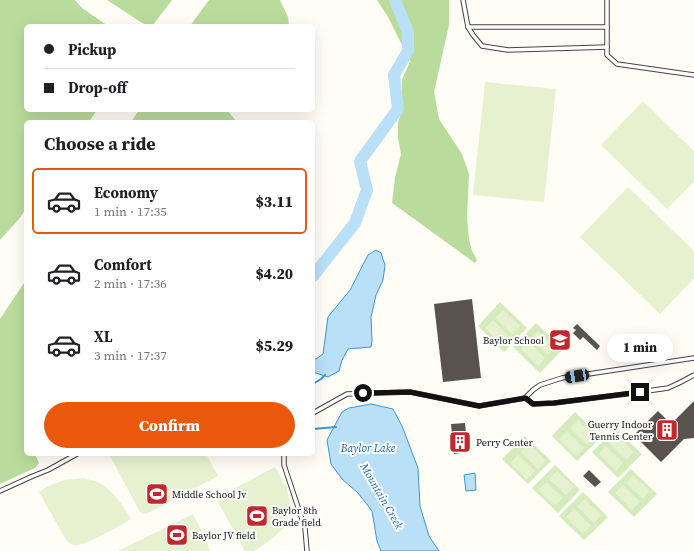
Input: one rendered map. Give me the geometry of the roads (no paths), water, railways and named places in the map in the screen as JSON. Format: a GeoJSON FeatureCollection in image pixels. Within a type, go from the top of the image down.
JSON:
{"type":"FeatureCollection","features":[{"type":"Feature","properties":{"kind":"lane"},"geometry":{"type":"LineString","coordinates":[[463,0],[468,27],[472,35],[482,46],[508,50],[607,47]]}},
{"type":"Feature","properties":{"kind":"lane"},"geometry":{"type":"LineString","coordinates":[[606,0],[607,55],[617,64],[694,75]]}},
{"type":"Feature","properties":{"kind":"lane"},"geometry":{"type":"LineString","coordinates":[[468,27],[607,26]]}},
{"type":"Feature","properties":{"kind":"lane"},"geometry":{"type":"LineString","coordinates":[[315,412],[347,394],[410,392],[479,406],[526,398],[540,385],[562,378],[694,358]]}},
{"type":"Feature","properties":{"kind":"lane"},"geometry":{"type":"LineString","coordinates":[[526,398],[533,404],[554,403],[626,394],[668,388],[679,384],[694,375]]}},
{"type":"Feature","properties":{"kind":"lane"},"geometry":{"type":"LineString","coordinates":[[0,491],[48,470],[73,456]]}},
{"type":"Feature","properties":{"kind":"lane"},"geometry":{"type":"LineString","coordinates":[[284,456],[284,465],[305,528],[307,551]]}},
{"type":"Feature","properties":{"kind":"water"},"geometry":{"type":"Polygon","coordinates":[[[376,250],[381,253],[385,265],[383,280],[376,295],[371,317],[371,347],[348,349],[342,360],[339,371],[328,377],[315,373],[315,358],[323,354],[328,317],[350,290],[368,255],[376,250]]]}},
{"type":"Feature","properties":{"kind":"water","name":"Baylor Lake"},"geometry":{"type":"Polygon","coordinates":[[[371,404],[393,409],[402,426],[418,468],[420,506],[429,536],[439,551],[381,551],[377,541],[372,511],[358,493],[342,479],[331,464],[327,440],[342,412],[349,408],[371,404]]]}},
{"type":"Feature","properties":{"kind":"water"},"geometry":{"type":"Polygon","coordinates":[[[475,473],[476,490],[466,491],[464,475],[475,473]]]}},
{"type":"Feature","properties":{"kind":"waterway"},"geometry":{"type":"LineString","coordinates":[[315,273],[355,223],[367,190],[360,161],[398,109],[394,75],[408,51],[408,32],[395,0]]}},
{"type":"Feature","properties":{"kind":"waterway","name":"Mountain Creek"},"geometry":{"type":"LineString","coordinates":[[315,383],[325,375]]}},
{"type":"Feature","properties":{"kind":"waterway","name":"Mountain Creek"},"geometry":{"type":"LineString","coordinates":[[315,429],[336,427]]}},
{"type":"Feature","properties":{"kind":"place","name":"Baylor School"},"geometry":{"type":"Point","coordinates":[560,340]}},
{"type":"Feature","properties":{"kind":"place","name":"Guerry Indoor Tennis Center"},"geometry":{"type":"Point","coordinates":[667,430]}},
{"type":"Feature","properties":{"kind":"place","name":"Perry Center"},"geometry":{"type":"Point","coordinates":[460,442]}},
{"type":"Feature","properties":{"kind":"place","name":"Middle School Jv"},"geometry":{"type":"Point","coordinates":[157,494]}},
{"type":"Feature","properties":{"kind":"place","name":"Baylor 8th Grade field"},"geometry":{"type":"Point","coordinates":[257,516]}},
{"type":"Feature","properties":{"kind":"place","name":"Baylor JV field"},"geometry":{"type":"Point","coordinates":[177,535]}}]}
